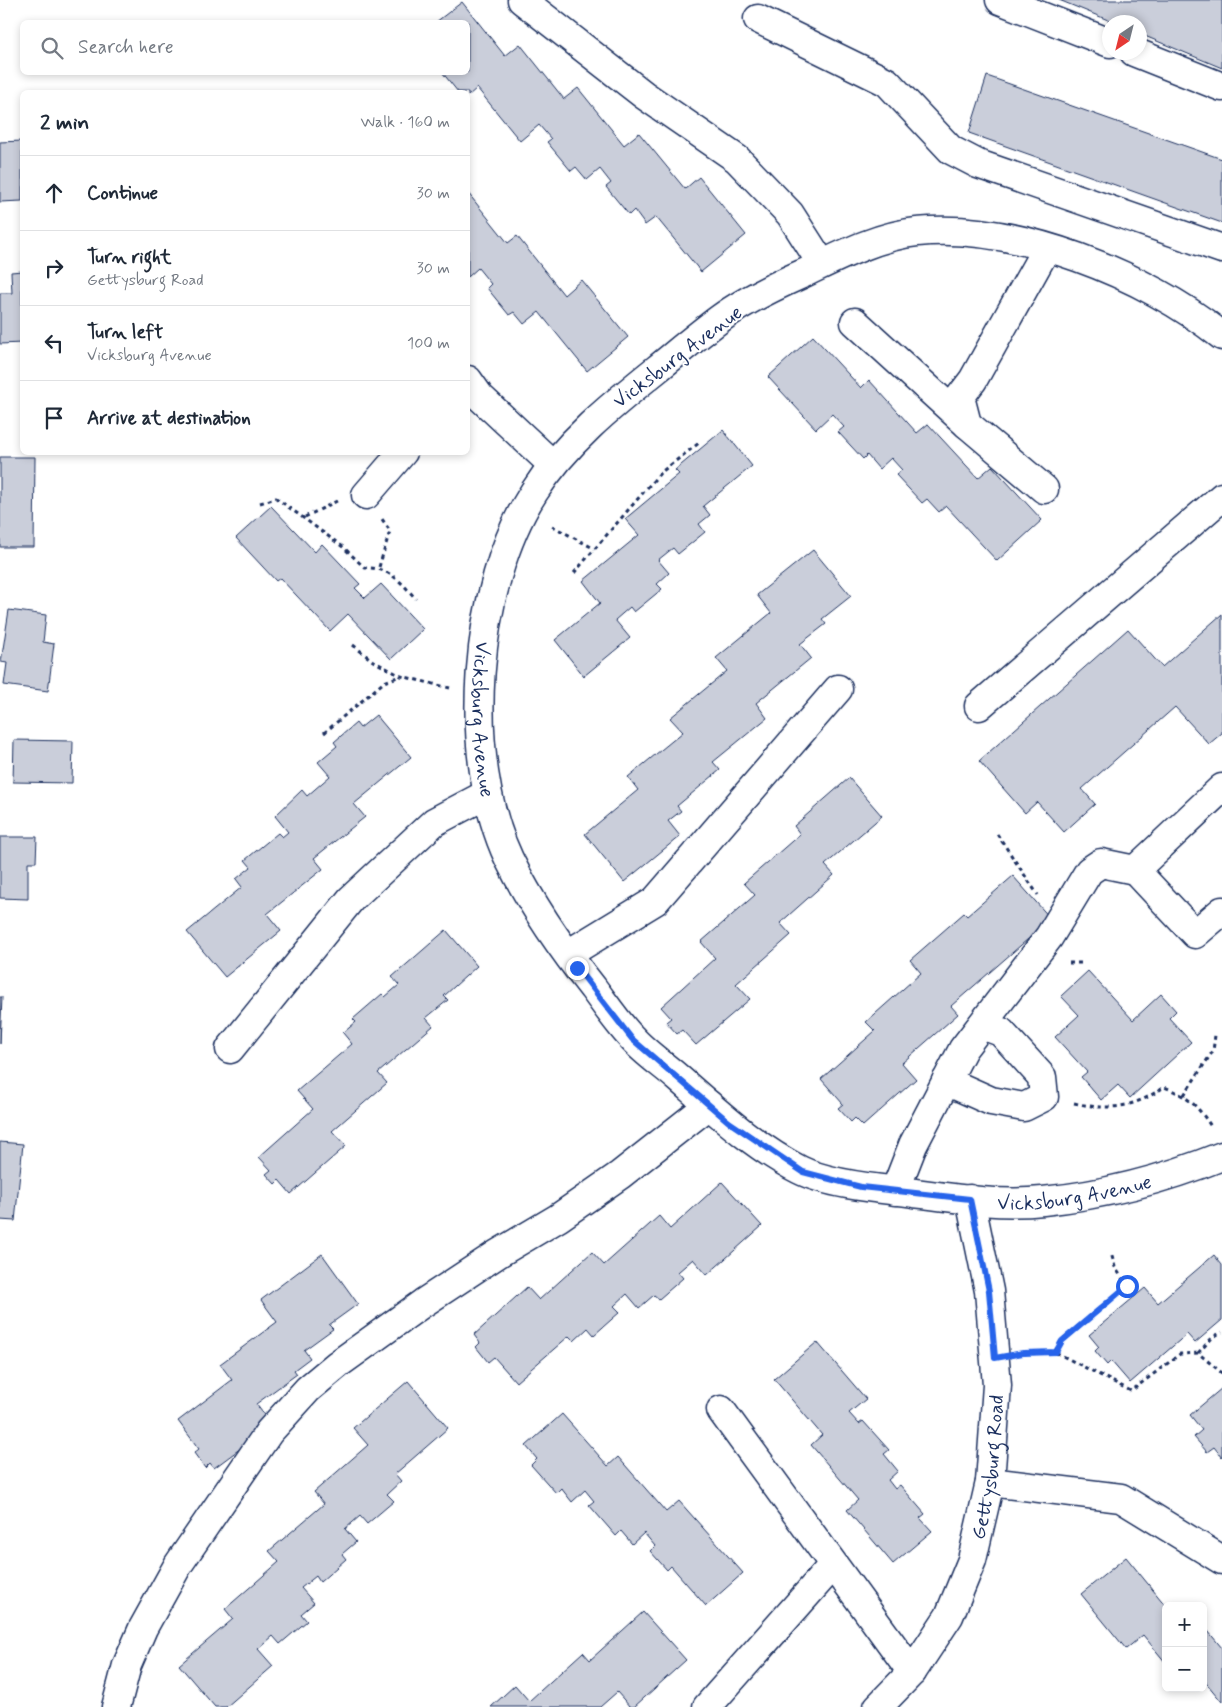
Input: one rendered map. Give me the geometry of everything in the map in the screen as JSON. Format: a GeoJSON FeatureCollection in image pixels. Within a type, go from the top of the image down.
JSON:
{"type":"FeatureCollection","features":[{"type":"Feature","properties":{"kind":"street"},"geometry":{"type":"LineString","coordinates":[[522,0],[644,95],[737,159],[790,214],[822,264]]}},
{"type":"Feature","properties":{"kind":"street"},"geometry":{"type":"LineString","coordinates":[[1000,0],[1102,40]]}},
{"type":"Feature","properties":{"kind":"street"},"geometry":{"type":"LineString","coordinates":[[758,19],[887,82],[951,150],[978,164],[1222,250]]}},
{"type":"Feature","properties":{"kind":"street"},"geometry":{"type":"LineString","coordinates":[[1147,57],[1222,87]]}},
{"type":"Feature","properties":{"kind":"street","name":"Vicksburg Avenue"},"geometry":{"type":"LineString","coordinates":[[1218,1144],[1157,1179],[1041,1202],[970,1199],[861,1187],[803,1172],[757,1142],[709,1105],[632,1039],[568,954],[509,859],[487,794],[481,742],[480,675],[493,591],[510,538],[531,496],[553,465],[608,408],[724,315],[788,280],[822,264],[861,247],[914,232],[954,231],[1007,238],[1046,248],[1109,269],[1158,291],[1196,315],[1222,336]]}},
{"type":"Feature","properties":{"kind":"street"},"geometry":{"type":"LineString","coordinates":[[967,424],[960,397],[973,380],[1046,248]]}},
{"type":"Feature","properties":{"kind":"street"},"geometry":{"type":"LineString","coordinates":[[855,322],[967,424],[1044,489]]}},
{"type":"Feature","properties":{"kind":"street"},"geometry":{"type":"LineString","coordinates":[[470,383],[480,397],[553,465]]}},
{"type":"Feature","properties":{"kind":"street"},"geometry":{"type":"LineString","coordinates":[[366,495],[400,455]]}},
{"type":"Feature","properties":{"kind":"street"},"geometry":{"type":"LineString","coordinates":[[978,706],[1222,497]]}},
{"type":"Feature","properties":{"kind":"street"},"geometry":{"type":"LineString","coordinates":[[568,954],[655,901],[838,689]]}},
{"type":"Feature","properties":{"kind":"street"},"geometry":{"type":"LineString","coordinates":[[1134,870],[1222,788]]}},
{"type":"Feature","properties":{"kind":"street"},"geometry":{"type":"LineString","coordinates":[[230,1049],[351,899],[434,822],[487,794]]}},
{"type":"Feature","properties":{"kind":"street"},"geometry":{"type":"LineString","coordinates":[[895,1191],[912,1145],[963,1049],[1058,922],[1090,871],[1101,863],[1134,870],[1195,934],[1222,911]]}},
{"type":"Feature","properties":{"kind":"street"},"geometry":{"type":"LineString","coordinates":[[946,1082],[991,1101],[1024,1107],[1044,1097],[1042,1077],[1001,1032],[982,1025]]}},
{"type":"Feature","properties":{"kind":"street"},"geometry":{"type":"LineString","coordinates":[[116,1707],[128,1665],[143,1628],[178,1565],[269,1432],[308,1389],[338,1364],[423,1303],[499,1253],[558,1218],[620,1176],[709,1105]]}},
{"type":"Feature","properties":{"kind":"street","name":"Gettysburg Road"},"geometry":{"type":"LineString","coordinates":[[878,1707],[912,1672],[949,1616],[972,1560],[990,1482],[997,1385],[989,1291],[970,1199]]}},
{"type":"Feature","properties":{"kind":"street"},"geometry":{"type":"LineString","coordinates":[[721,1410],[912,1672]]}},
{"type":"Feature","properties":{"kind":"street"},"geometry":{"type":"LineString","coordinates":[[990,1482],[1121,1498],[1222,1560]]}},
{"type":"Feature","properties":{"kind":"street"},"geometry":{"type":"LineString","coordinates":[[707,1707],[833,1565]]}},
{"type":"Feature","properties":{"kind":"path"},"geometry":{"type":"LineString","coordinates":[[574,573],[660,473],[699,443]]}},
{"type":"Feature","properties":{"kind":"path"},"geometry":{"type":"LineString","coordinates":[[260,503],[276,498],[343,547],[365,568],[378,567],[399,580],[416,599]]}},
{"type":"Feature","properties":{"kind":"path"},"geometry":{"type":"LineString","coordinates":[[552,526],[595,549]]}},
{"type":"Feature","properties":{"kind":"path"},"geometry":{"type":"LineString","coordinates":[[353,645],[373,661],[401,676],[480,695]]}},
{"type":"Feature","properties":{"kind":"path"},"geometry":{"type":"LineString","coordinates":[[324,733],[384,682],[401,676]]}},
{"type":"Feature","properties":{"kind":"path"},"geometry":{"type":"LineString","coordinates":[[997,834],[1058,922]]}},
{"type":"Feature","properties":{"kind":"path"},"geometry":{"type":"LineString","coordinates":[[1184,1094],[1213,1051],[1215,1035]]}},
{"type":"Feature","properties":{"kind":"path"},"geometry":{"type":"LineString","coordinates":[[1044,1097],[1093,1107],[1118,1108],[1148,1098],[1164,1086],[1184,1094],[1202,1113],[1218,1144]]}},
{"type":"Feature","properties":{"kind":"path"},"geometry":{"type":"LineString","coordinates":[[1056,1352],[1062,1341],[1127,1286],[1115,1267],[1111,1253]]}},
{"type":"Feature","properties":{"kind":"path"},"geometry":{"type":"LineString","coordinates":[[1198,1353],[1213,1337],[1222,1332]]}},
{"type":"Feature","properties":{"kind":"path"},"geometry":{"type":"LineString","coordinates":[[995,1358],[1023,1353],[1056,1352],[1131,1391],[1180,1354],[1198,1353],[1222,1373]]}},
{"type":"Feature","properties":{"kind":"building"},"geometry":{"type":"Polygon","coordinates":[[[1059,0],[1222,0],[1222,68],[1147,37],[1147,15],[1102,15],[1102,18],[1059,0]]]}},
{"type":"Feature","properties":{"kind":"building"},"geometry":{"type":"Polygon","coordinates":[[[462,2],[505,56],[520,44],[564,99],[578,88],[624,145],[639,133],[685,189],[699,177],[746,235],[701,272],[656,217],[645,225],[634,210],[629,215],[606,187],[611,183],[600,169],[587,180],[576,167],[571,171],[547,142],[551,139],[539,125],[520,141],[477,88],[470,94],[470,90],[456,90],[444,75],[470,75],[470,20],[439,20],[462,2]]]}},
{"type":"Feature","properties":{"kind":"building"},"geometry":{"type":"Polygon","coordinates":[[[987,76],[1222,159],[1222,223],[969,133],[987,76]]]}},
{"type":"Feature","properties":{"kind":"building"},"geometry":{"type":"Polygon","coordinates":[[[20,141],[20,201],[0,202],[0,142],[20,141]]]}},
{"type":"Feature","properties":{"kind":"building"},"geometry":{"type":"Polygon","coordinates":[[[470,196],[508,243],[517,236],[564,295],[581,280],[628,337],[587,371],[539,312],[524,324],[514,312],[509,315],[487,288],[491,284],[478,268],[470,275],[470,196]]]}},
{"type":"Feature","properties":{"kind":"building"},"geometry":{"type":"Polygon","coordinates":[[[20,271],[20,343],[0,344],[0,293],[12,293],[11,272],[20,271]]]}},
{"type":"Feature","properties":{"kind":"building"},"geometry":{"type":"Polygon","coordinates":[[[813,336],[861,388],[869,380],[917,433],[928,424],[978,478],[992,466],[1042,520],[997,561],[946,506],[939,512],[927,499],[922,503],[896,475],[902,470],[891,458],[879,469],[867,455],[863,459],[838,432],[844,427],[832,414],[816,429],[768,377],[813,336]]]}},
{"type":"Feature","properties":{"kind":"building"},"geometry":{"type":"Polygon","coordinates":[[[723,430],[752,466],[703,506],[710,515],[699,524],[705,532],[678,554],[673,548],[658,560],[669,573],[657,584],[662,589],[634,612],[630,607],[615,620],[630,638],[584,676],[555,640],[600,603],[583,581],[639,535],[625,519],[679,474],[675,470],[723,430]]]}},
{"type":"Feature","properties":{"kind":"building"},"geometry":{"type":"Polygon","coordinates":[[[0,457],[35,457],[34,547],[0,547],[0,457]]]}},
{"type":"Feature","properties":{"kind":"building"},"geometry":{"type":"Polygon","coordinates":[[[271,506],[315,552],[322,544],[360,584],[355,588],[365,598],[381,584],[423,629],[391,659],[348,614],[330,631],[280,578],[276,581],[236,538],[271,506]]]}},
{"type":"Feature","properties":{"kind":"building"},"geometry":{"type":"Polygon","coordinates":[[[813,550],[851,596],[822,619],[826,624],[800,644],[811,658],[756,703],[767,718],[713,762],[720,770],[677,806],[681,811],[668,821],[680,836],[624,882],[585,834],[638,790],[628,777],[683,732],[670,718],[727,671],[716,658],[771,613],[757,595],[813,550]]]}},
{"type":"Feature","properties":{"kind":"building"},"geometry":{"type":"Polygon","coordinates":[[[9,610],[46,615],[43,642],[54,644],[48,691],[4,685],[7,663],[1,662],[9,610]]]}},
{"type":"Feature","properties":{"kind":"building"},"geometry":{"type":"Polygon","coordinates":[[[1222,614],[1222,733],[1209,744],[1175,707],[1082,789],[1095,804],[1064,832],[1037,802],[1025,813],[979,761],[1128,629],[1162,667],[1222,614]]]}},
{"type":"Feature","properties":{"kind":"building"},"geometry":{"type":"Polygon","coordinates":[[[376,715],[411,757],[354,804],[365,817],[314,858],[323,869],[267,914],[281,931],[225,977],[187,932],[242,887],[236,879],[251,867],[245,860],[278,833],[282,837],[288,832],[275,816],[302,790],[307,796],[330,776],[318,762],[337,746],[334,742],[356,723],[360,728],[376,715]]]}},
{"type":"Feature","properties":{"kind":"building"},"geometry":{"type":"Polygon","coordinates":[[[14,740],[73,741],[72,783],[13,782],[14,740]]]}},
{"type":"Feature","properties":{"kind":"building"},"geometry":{"type":"Polygon","coordinates":[[[849,778],[882,816],[825,865],[834,875],[780,923],[791,935],[736,984],[750,999],[696,1045],[682,1030],[677,1034],[666,1022],[671,1018],[661,1007],[715,958],[701,942],[755,895],[744,883],[800,834],[794,826],[849,778]]]}},
{"type":"Feature","properties":{"kind":"building"},"geometry":{"type":"Polygon","coordinates":[[[0,837],[37,837],[36,862],[28,862],[28,899],[0,898],[0,837]]]}},
{"type":"Feature","properties":{"kind":"building"},"geometry":{"type":"Polygon","coordinates":[[[1013,876],[1051,919],[951,1006],[958,1014],[902,1063],[916,1079],[863,1126],[855,1118],[851,1122],[838,1108],[843,1104],[821,1079],[875,1031],[866,1022],[921,973],[910,960],[964,913],[967,916],[1013,876]]]}},
{"type":"Feature","properties":{"kind":"building"},"geometry":{"type":"Polygon","coordinates":[[[446,930],[477,966],[444,996],[448,1000],[426,1018],[433,1026],[378,1073],[387,1083],[332,1131],[346,1146],[291,1194],[279,1180],[275,1184],[266,1174],[271,1170],[259,1157],[313,1109],[297,1091],[352,1044],[343,1033],[356,1022],[353,1019],[382,994],[385,997],[399,985],[392,977],[446,930]]]}},
{"type":"Feature","properties":{"kind":"building"},"geometry":{"type":"Polygon","coordinates":[[[1088,971],[1133,1020],[1161,994],[1176,1011],[1169,1018],[1191,1042],[1130,1098],[1118,1085],[1101,1100],[1081,1077],[1087,1072],[1055,1037],[1079,1015],[1061,996],[1088,971]]]}},
{"type":"Feature","properties":{"kind":"building"},"geometry":{"type":"Polygon","coordinates":[[[0,997],[2,997],[0,1044],[0,997]]]}},
{"type":"Feature","properties":{"kind":"building"},"geometry":{"type":"Polygon","coordinates":[[[0,1142],[23,1144],[15,1221],[0,1220],[0,1142]]]}},
{"type":"Feature","properties":{"kind":"building"},"geometry":{"type":"Polygon","coordinates":[[[722,1182],[762,1226],[707,1275],[693,1259],[678,1272],[683,1278],[659,1299],[654,1295],[639,1308],[627,1294],[614,1306],[620,1312],[594,1335],[588,1328],[574,1341],[569,1336],[516,1382],[494,1357],[488,1362],[476,1347],[480,1343],[474,1335],[527,1287],[539,1300],[592,1252],[604,1265],[659,1216],[670,1229],[722,1182]]]}},
{"type":"Feature","properties":{"kind":"building"},"geometry":{"type":"Polygon","coordinates":[[[322,1254],[358,1304],[329,1325],[333,1329],[304,1350],[310,1358],[294,1370],[297,1374],[256,1404],[272,1425],[214,1468],[210,1463],[205,1468],[194,1453],[199,1449],[178,1421],[232,1380],[220,1364],[277,1322],[261,1300],[322,1254]]]}},
{"type":"Feature","properties":{"kind":"building"},"geometry":{"type":"Polygon","coordinates":[[[1214,1255],[1222,1265],[1222,1320],[1195,1343],[1187,1334],[1130,1383],[1111,1361],[1107,1365],[1095,1351],[1099,1347],[1089,1335],[1145,1288],[1158,1303],[1214,1255]]]}},
{"type":"Feature","properties":{"kind":"building"},"geometry":{"type":"Polygon","coordinates":[[[817,1342],[866,1399],[849,1413],[859,1424],[863,1421],[889,1450],[884,1454],[898,1471],[888,1480],[895,1489],[900,1485],[925,1514],[920,1518],[932,1531],[893,1564],[847,1510],[858,1500],[811,1445],[822,1435],[774,1379],[817,1342]]]}},
{"type":"Feature","properties":{"kind":"building"},"geometry":{"type":"Polygon","coordinates":[[[408,1381],[448,1428],[395,1474],[401,1481],[387,1494],[394,1501],[367,1524],[360,1516],[345,1529],[356,1542],[342,1554],[346,1559],[320,1582],[316,1576],[301,1588],[314,1603],[301,1614],[307,1621],[280,1644],[273,1636],[258,1649],[273,1666],[226,1707],[215,1707],[179,1665],[233,1619],[225,1609],[279,1562],[269,1551],[324,1504],[314,1492],[368,1445],[353,1428],[408,1381]]]}},
{"type":"Feature","properties":{"kind":"building"},"geometry":{"type":"Polygon","coordinates":[[[1222,1388],[1222,1457],[1214,1447],[1207,1452],[1194,1437],[1202,1430],[1190,1415],[1222,1388]]]}},
{"type":"Feature","properties":{"kind":"building"},"geometry":{"type":"Polygon","coordinates":[[[562,1414],[608,1466],[618,1457],[666,1512],[679,1501],[743,1573],[706,1606],[671,1566],[667,1570],[650,1551],[655,1546],[644,1533],[632,1544],[621,1531],[616,1536],[589,1505],[594,1501],[585,1490],[572,1502],[561,1488],[556,1493],[531,1465],[537,1459],[526,1446],[562,1414]]]}},
{"type":"Feature","properties":{"kind":"building"},"geometry":{"type":"Polygon","coordinates":[[[1126,1557],[1163,1602],[1162,1658],[1143,1635],[1126,1649],[1081,1594],[1126,1557]]]}},
{"type":"Feature","properties":{"kind":"building"},"geometry":{"type":"Polygon","coordinates":[[[643,1612],[686,1660],[634,1707],[630,1707],[617,1692],[600,1707],[491,1707],[515,1685],[529,1701],[583,1652],[590,1660],[643,1612]]]}},
{"type":"Feature","properties":{"kind":"building"},"geometry":{"type":"Polygon","coordinates":[[[1207,1630],[1222,1648],[1222,1702],[1207,1684],[1207,1630]]]}},
{"type":"Feature","properties":{"kind":"route"},"geometry":{"type":"LineString","coordinates":[[577,968],[632,1039],[729,1122],[803,1172],[861,1187],[970,1199],[989,1291],[995,1358],[1023,1353],[1056,1352],[1062,1341],[1127,1286]]}}]}
